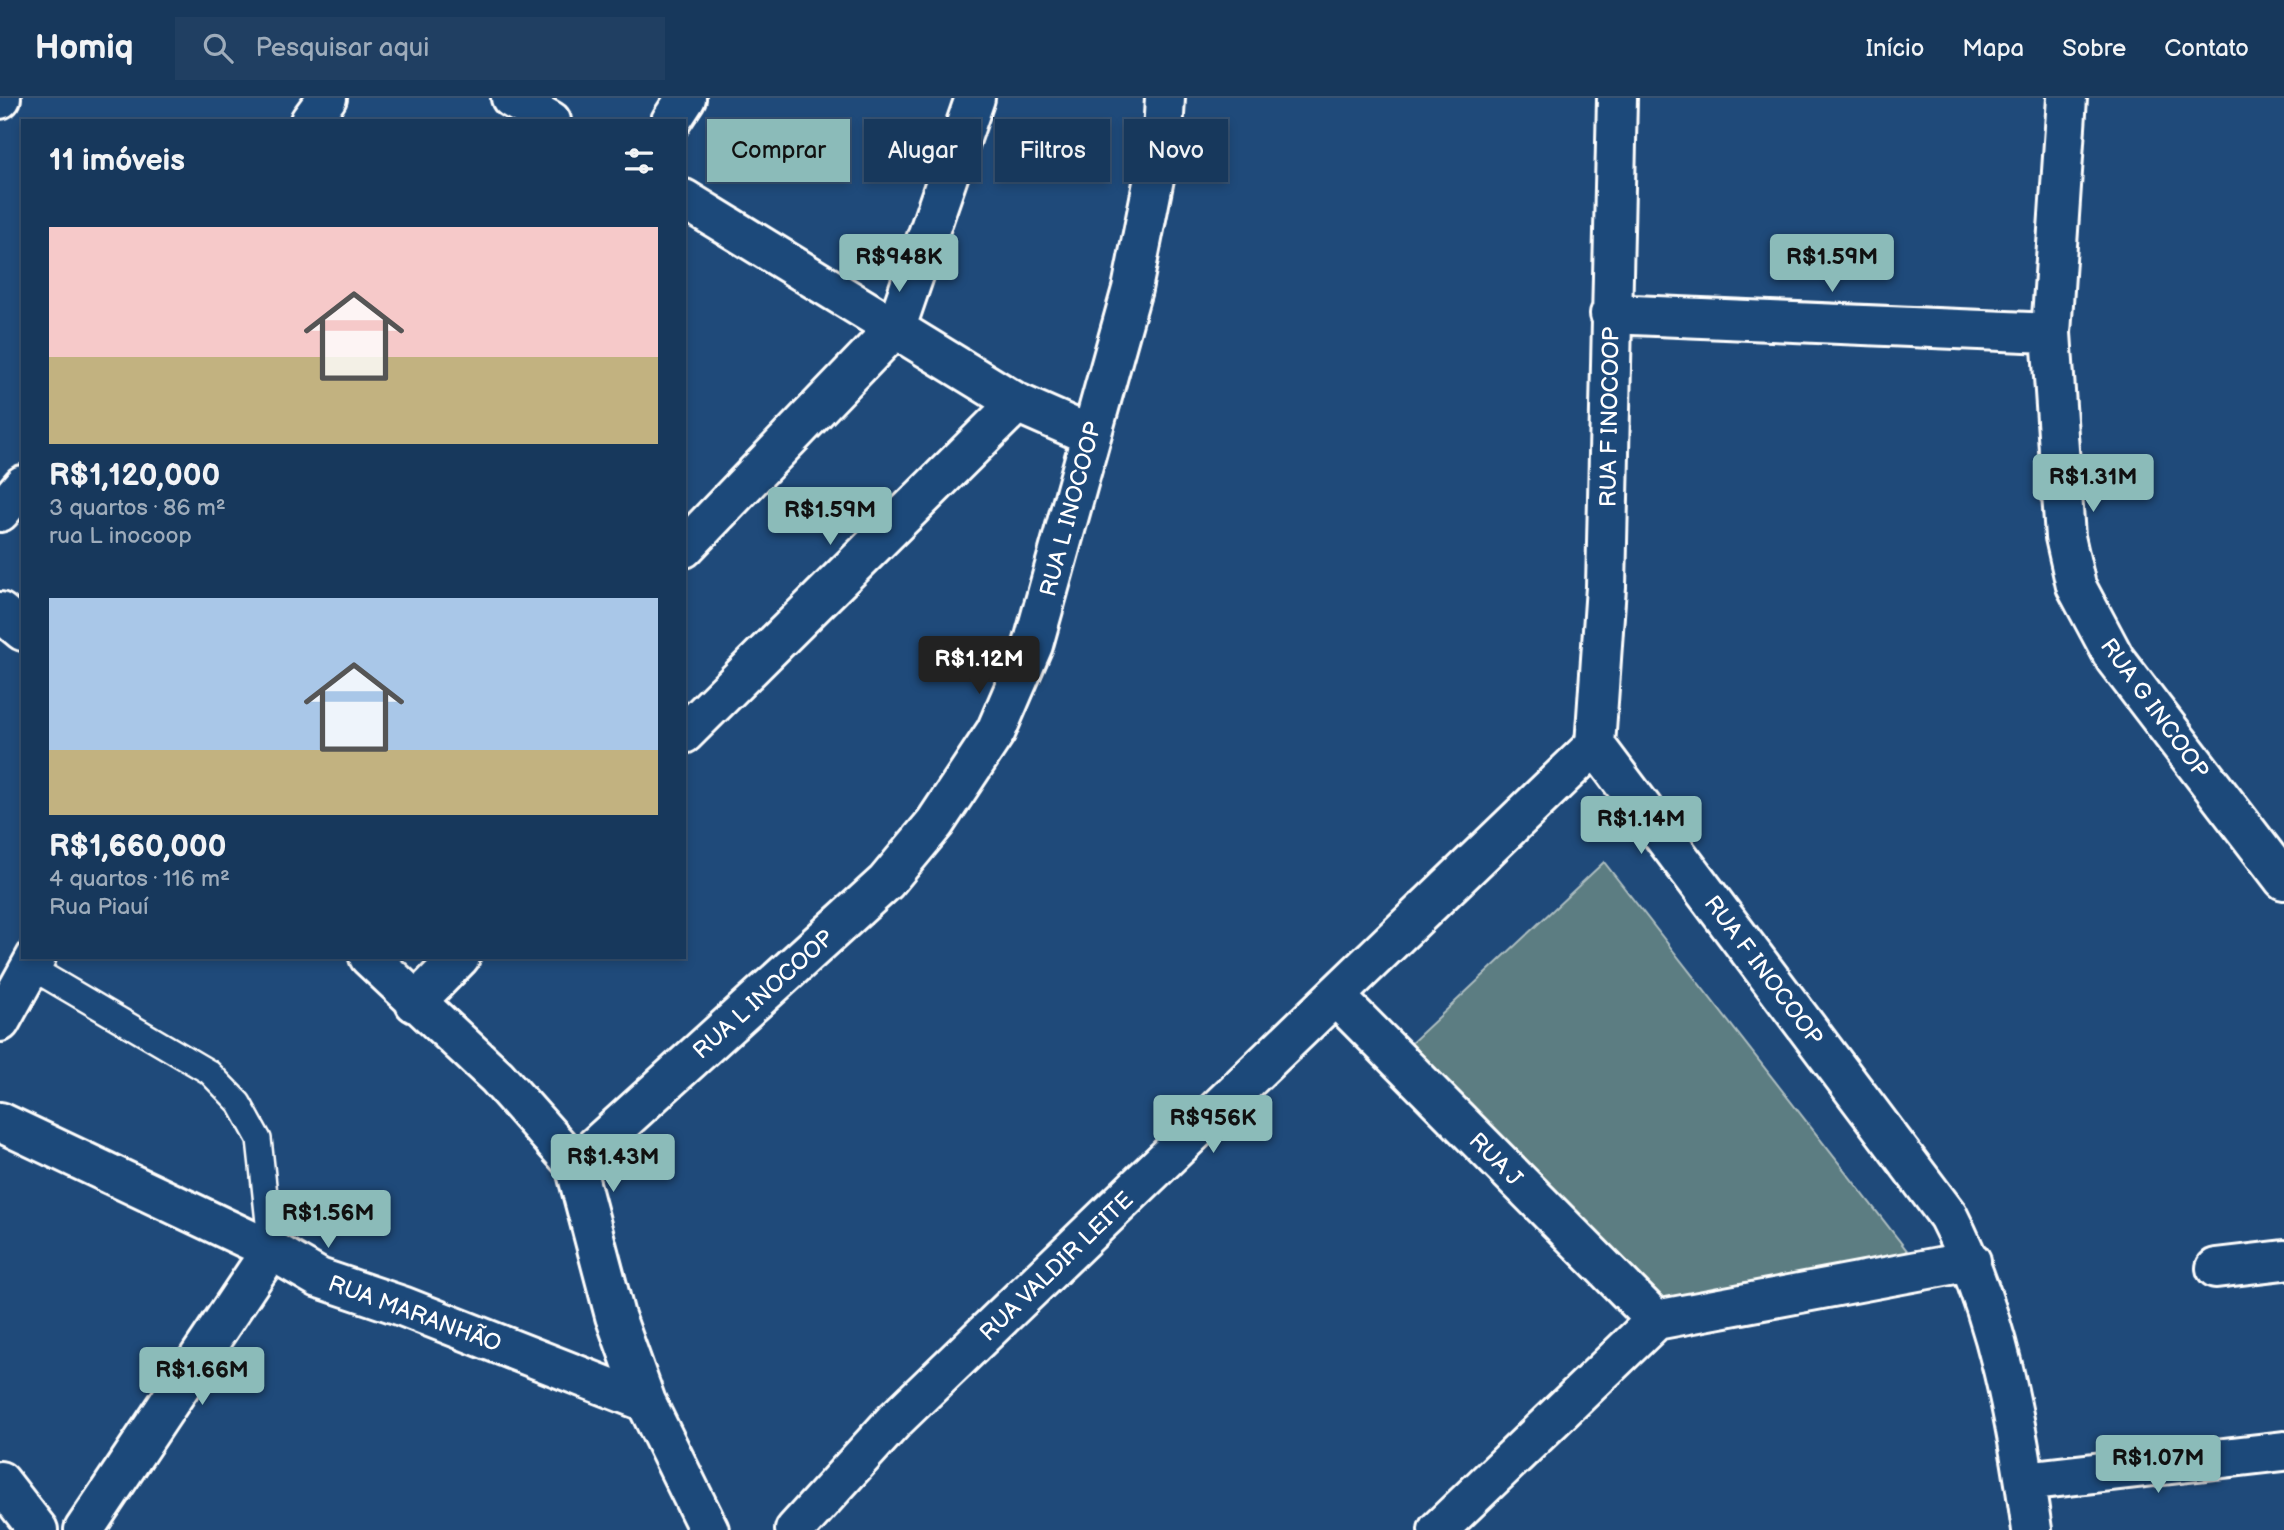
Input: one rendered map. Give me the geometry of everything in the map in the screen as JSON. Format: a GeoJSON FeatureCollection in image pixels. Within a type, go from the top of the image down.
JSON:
{"type":"FeatureCollection","features":[{"type":"Feature","properties":{"kind":"street"},"geometry":{"type":"LineString","coordinates":[[311,119],[327,98]]}},
{"type":"Feature","properties":{"kind":"street"},"geometry":{"type":"LineString","coordinates":[[511,98],[548,119]]}},
{"type":"Feature","properties":{"kind":"street"},"geometry":{"type":"LineString","coordinates":[[672,119],[686,98]]}},
{"type":"Feature","properties":{"kind":"street"},"geometry":{"type":"LineString","coordinates":[[686,546],[896,327],[975,98]]}},
{"type":"Feature","properties":{"kind":"street","name":"RUA L INOCOOP"},"geometry":{"type":"LineString","coordinates":[[575,1166],[886,882],[935,823],[996,731],[1033,645],[1132,289],[1163,133],[1165,98]]}},
{"type":"Feature","properties":{"kind":"street","name":"RUA F INOCOOP"},"geometry":{"type":"LineString","coordinates":[[1617,98],[1610,314],[1606,587],[1595,745],[1948,1216],[1971,1261],[1994,1328],[2025,1481],[2032,1530]]}},
{"type":"Feature","properties":{"kind":"street","name":"RUA G INCOOP"},"geometry":{"type":"LineString","coordinates":[[2067,98],[2051,333],[2065,537],[2076,586],[2115,659],[2284,880]]}},
{"type":"Feature","properties":{"kind":"street"},"geometry":{"type":"LineString","coordinates":[[686,200],[1017,403],[1090,435]]}},
{"type":"Feature","properties":{"kind":"street"},"geometry":{"type":"LineString","coordinates":[[1610,314],[2051,333]]}},
{"type":"Feature","properties":{"kind":"street"},"geometry":{"type":"LineString","coordinates":[[686,732],[1017,403]]}},
{"type":"Feature","properties":{"kind":"street"},"geometry":{"type":"LineString","coordinates":[[0,512],[21,487]]}},
{"type":"Feature","properties":{"kind":"street","name":"RUA VALDIR LEITE"},"geometry":{"type":"LineString","coordinates":[[795,1530],[895,1420],[1595,745]]}},
{"type":"Feature","properties":{"kind":"street"},"geometry":{"type":"LineString","coordinates":[[371,959],[497,1077],[575,1166],[615,1316],[646,1402],[709,1530]]}},
{"type":"Feature","properties":{"kind":"street"},"geometry":{"type":"LineString","coordinates":[[415,1003],[458,959]]}},
{"type":"Feature","properties":{"kind":"street"},"geometry":{"type":"LineString","coordinates":[[0,1022],[33,962]]}},
{"type":"Feature","properties":{"kind":"street","name":"RUA J"},"geometry":{"type":"LineString","coordinates":[[1336,997],[1656,1320]]}},
{"type":"Feature","properties":{"kind":"street","name":"RUA MARANHÃO"},"geometry":{"type":"LineString","coordinates":[[0,1122],[271,1250],[319,1278],[402,1306],[646,1402]]}},
{"type":"Feature","properties":{"kind":"street"},"geometry":{"type":"LineString","coordinates":[[84,1530],[271,1250]]}},
{"type":"Feature","properties":{"kind":"street"},"geometry":{"type":"LineString","coordinates":[[2216,1268],[2284,1260]]}},
{"type":"Feature","properties":{"kind":"street"},"geometry":{"type":"LineString","coordinates":[[1438,1530],[1656,1320],[1971,1261]]}},
{"type":"Feature","properties":{"kind":"street"},"geometry":{"type":"LineString","coordinates":[[2025,1481],[2284,1451]]}},
{"type":"Feature","properties":{"kind":"street"},"geometry":{"type":"LineString","coordinates":[[0,1481],[38,1530]]}},
{"type":"Feature","properties":{"kind":"lane"},"geometry":{"type":"LineString","coordinates":[[33,962],[209,1072],[239,1103],[259,1139],[271,1250]]}},
{"type":"Feature","properties":{"kind":"green space"},"geometry":{"type":"Polygon","coordinates":[[[1604,862],[1912,1257],[1662,1315],[1406,1048],[1604,862]]]}}]}
